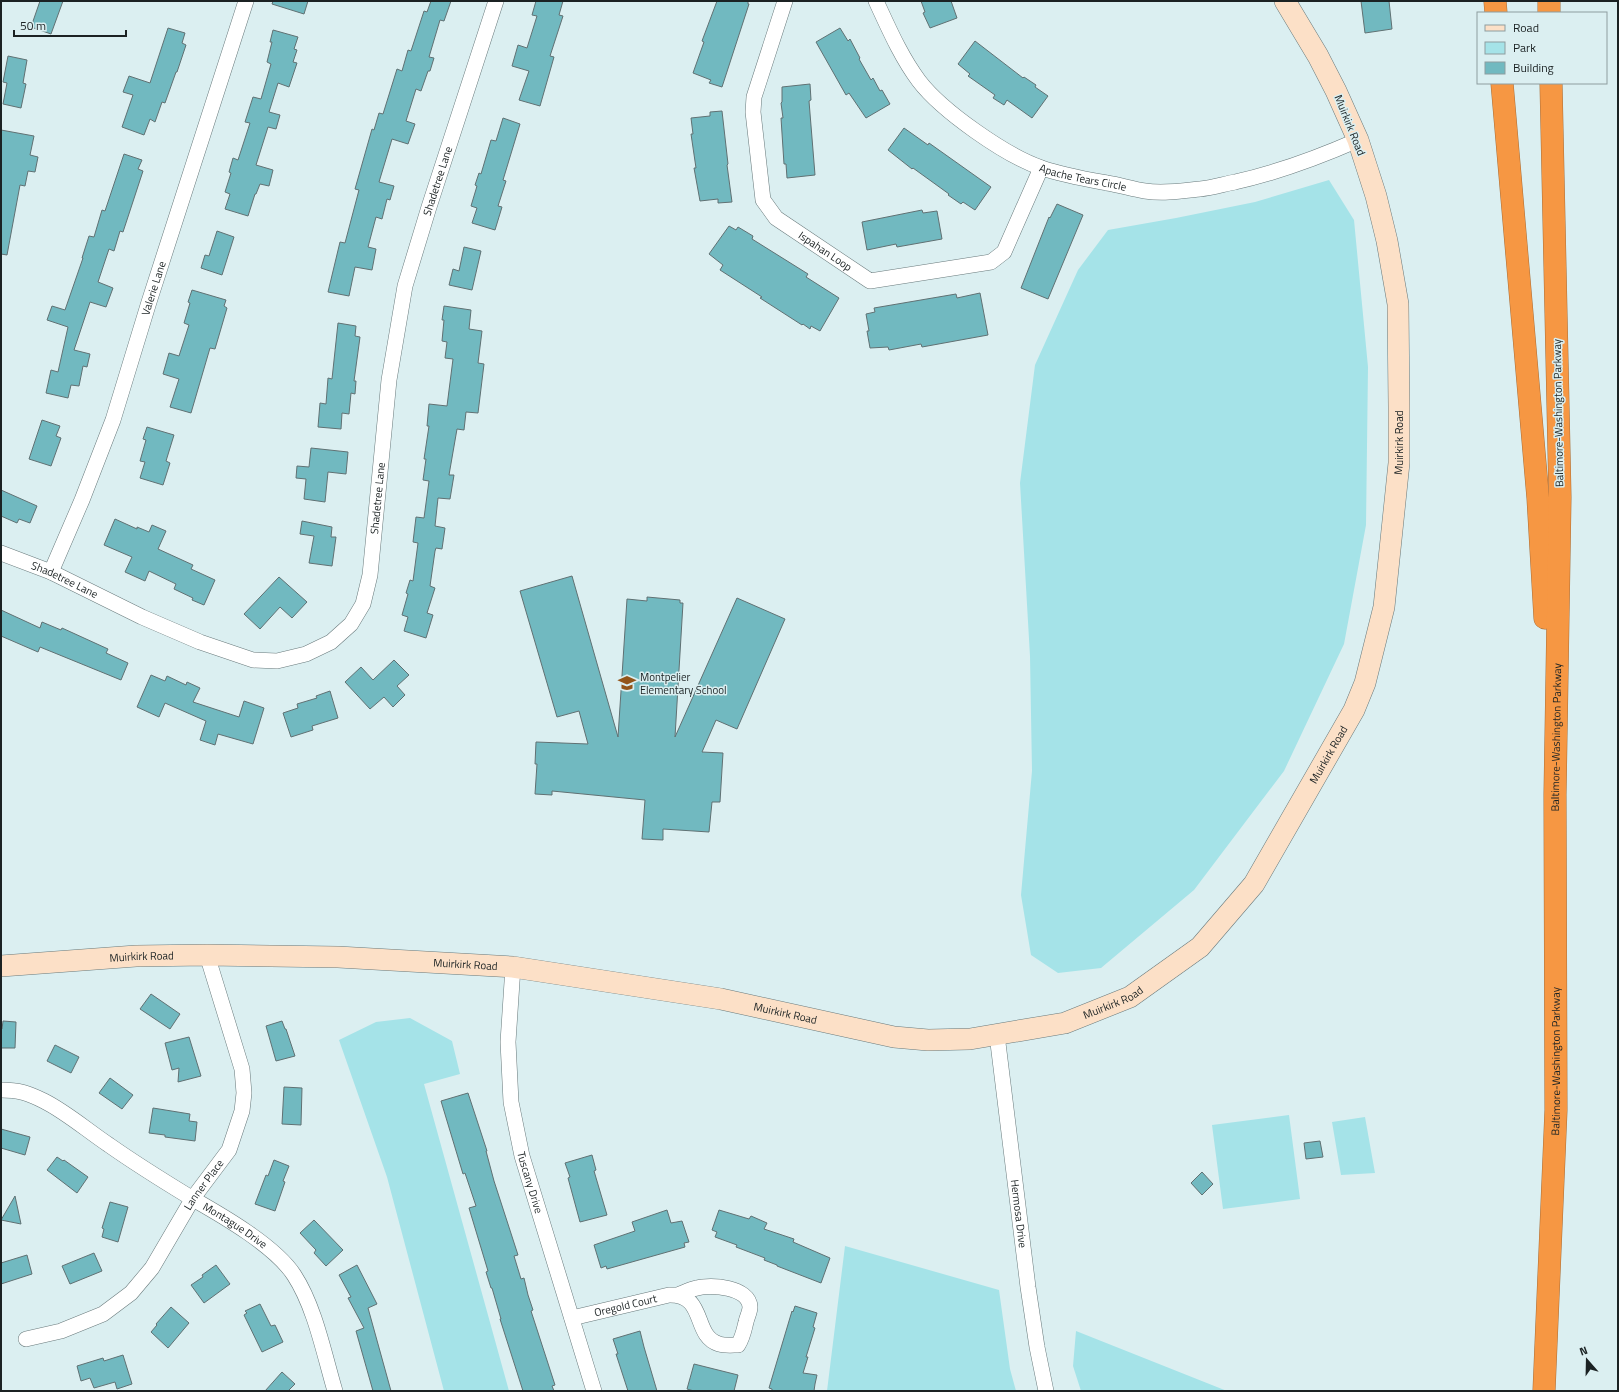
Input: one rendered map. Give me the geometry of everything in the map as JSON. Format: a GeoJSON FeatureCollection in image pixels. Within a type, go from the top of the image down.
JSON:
{"type":"FeatureCollection","features":[{"type":"Feature","properties":{"kind":"highway"},"geometry":{"type":"LineString","coordinates":[[1496,1],[1496,12]]}},
{"type":"Feature","properties":{"kind":"highway"},"geometry":{"type":"LineString","coordinates":[[1549,1],[1549,12]]}},
{"type":"Feature","properties":{"kind":"highway"},"geometry":{"type":"LineString","coordinates":[[1502,84],[1538,498],[1556,795]]}},
{"type":"Feature","properties":{"kind":"highway","name":"Baltimore-Washington Parkway"},"geometry":{"type":"LineString","coordinates":[[1544,1391],[1556,1110],[1556,795],[1560,497],[1551,84]]}},
{"type":"Feature","properties":{"kind":"main road","name":"Muirkirk Road"},"geometry":{"type":"LineString","coordinates":[[1,966],[136,956],[207,955],[338,957],[513,967],[721,999],[894,1037],[951,1040],[997,1035],[1065,1023],[1130,997],[1200,947],[1254,884],[1354,710],[1365,683],[1384,607],[1399,463],[1400,407],[1398,304],[1387,241],[1376,196],[1358,140],[1336,91],[1318,56],[1285,1]]}},
{"type":"Feature","properties":{"kind":"street","name":"Valerie Lane"},"geometry":{"type":"LineString","coordinates":[[51,572],[82,500],[112,420],[246,1]]}},
{"type":"Feature","properties":{"kind":"street","name":"Shadetree Lane"},"geometry":{"type":"LineString","coordinates":[[1,553],[51,572],[142,617],[200,642],[253,660],[277,661],[306,654],[331,642],[351,624],[363,604],[370,575],[389,380],[405,286],[496,1]]}},
{"type":"Feature","properties":{"kind":"street","name":"Ispahan Loop"},"geometry":{"type":"LineString","coordinates":[[785,1],[754,97],[753,112],[764,200],[776,218],[870,282],[991,262],[1004,252],[1041,168]]}},
{"type":"Feature","properties":{"kind":"street","name":"Apache Tears Circle"},"geometry":{"type":"LineString","coordinates":[[876,1],[905,60],[920,82],[939,102],[984,136],[1012,154],[1041,168],[1081,178],[1146,191],[1202,189],[1282,170],[1319,157],[1358,140]]}},
{"type":"Feature","properties":{"kind":"street","name":"Lanner Place"},"geometry":{"type":"LineString","coordinates":[[26,1339],[61,1331],[103,1314],[131,1293],[152,1268],[193,1198],[229,1150],[240,1117],[244,1093],[242,1069],[207,955]]}},
{"type":"Feature","properties":{"kind":"street","name":"Tuscany Drive"},"geometry":{"type":"LineString","coordinates":[[513,967],[508,1042],[511,1102],[522,1156],[594,1391]]}},
{"type":"Feature","properties":{"kind":"street","name":"Hermosa Drive"},"geometry":{"type":"LineString","coordinates":[[997,1035],[1028,1287],[1037,1347],[1046,1391]]}},
{"type":"Feature","properties":{"kind":"street","name":"Montague Drive"},"geometry":{"type":"LineString","coordinates":[[1,1090],[18,1090],[46,1102],[109,1145],[216,1211],[279,1258],[293,1274],[307,1300],[335,1391]]}},
{"type":"Feature","properties":{"kind":"street","name":"Oregold Court"},"geometry":{"type":"LineString","coordinates":[[572,1318],[669,1295],[680,1294],[698,1288],[710,1286],[725,1288],[738,1292],[745,1297],[750,1306],[743,1336],[738,1345],[719,1344],[710,1338],[705,1333],[692,1304],[680,1294]]}},
{"type":"Feature","properties":{"kind":"green space"},"geometry":{"type":"Polygon","coordinates":[[[1329,180],[1354,220],[1368,367],[1366,525],[1344,644],[1284,771],[1194,890],[1101,968],[1058,973],[1031,955],[1021,895],[1032,771],[1030,656],[1020,483],[1035,365],[1078,270],[1108,230],[1255,202],[1329,180]]]}},
{"type":"Feature","properties":{"kind":"green space"},"geometry":{"type":"Polygon","coordinates":[[[410,1018],[452,1041],[460,1074],[424,1084],[509,1391],[444,1391],[387,1177],[339,1040],[376,1022],[410,1018]]]}},
{"type":"Feature","properties":{"kind":"green space"},"geometry":{"type":"Polygon","coordinates":[[[1289,1115],[1300,1199],[1223,1209],[1212,1125],[1289,1115]]]}},
{"type":"Feature","properties":{"kind":"green space"},"geometry":{"type":"Polygon","coordinates":[[[1365,1117],[1375,1173],[1341,1175],[1332,1122],[1365,1117]]]}},
{"type":"Feature","properties":{"kind":"green space"},"geometry":{"type":"Polygon","coordinates":[[[845,1246],[999,1290],[1010,1369],[1016,1391],[827,1391],[845,1246]]]}},
{"type":"Feature","properties":{"kind":"green space"},"geometry":{"type":"Polygon","coordinates":[[[1076,1331],[1227,1391],[1081,1391],[1073,1366],[1076,1331]]]}},
{"type":"Feature","properties":{"kind":"building"},"geometry":{"type":"Polygon","coordinates":[[[40,1],[63,1],[51,34],[31,27],[40,1]]]}},
{"type":"Feature","properties":{"kind":"building"},"geometry":{"type":"Polygon","coordinates":[[[273,1],[308,1],[304,14],[272,4],[273,1]]]}},
{"type":"Feature","properties":{"kind":"building"},"geometry":{"type":"Polygon","coordinates":[[[431,1],[451,1],[444,21],[440,20],[429,57],[434,58],[430,71],[428,71],[421,91],[416,89],[406,121],[415,124],[408,144],[392,139],[379,182],[394,186],[390,200],[387,199],[382,219],[376,217],[368,247],[376,249],[372,270],[355,267],[349,296],[328,292],[340,242],[345,243],[359,190],[355,189],[372,129],[374,130],[379,113],[383,114],[397,69],[402,71],[408,50],[411,51],[424,11],[427,12],[431,1]]]}},
{"type":"Feature","properties":{"kind":"building"},"geometry":{"type":"Polygon","coordinates":[[[536,1],[563,1],[559,15],[563,16],[550,56],[554,57],[540,106],[519,100],[529,71],[512,66],[518,45],[527,48],[537,16],[532,15],[536,1]]]}},
{"type":"Feature","properties":{"kind":"building"},"geometry":{"type":"Polygon","coordinates":[[[717,1],[748,1],[749,4],[722,87],[709,83],[711,80],[693,73],[704,42],[702,41],[717,1]]]}},
{"type":"Feature","properties":{"kind":"building"},"geometry":{"type":"Polygon","coordinates":[[[921,1],[951,1],[957,18],[930,28],[923,13],[925,12],[921,1]]]}},
{"type":"Feature","properties":{"kind":"building"},"geometry":{"type":"Polygon","coordinates":[[[1361,1],[1389,1],[1392,29],[1365,33],[1361,1]]]}},
{"type":"Feature","properties":{"kind":"building"},"geometry":{"type":"Polygon","coordinates":[[[168,28],[185,33],[182,43],[186,45],[165,103],[162,102],[155,122],[150,119],[144,135],[122,127],[133,95],[123,92],[129,76],[150,83],[168,28]]]}},
{"type":"Feature","properties":{"kind":"building"},"geometry":{"type":"Polygon","coordinates":[[[840,28],[848,41],[850,39],[871,80],[873,78],[880,91],[882,90],[890,104],[866,118],[849,93],[846,95],[816,42],[840,28]]]}},
{"type":"Feature","properties":{"kind":"building"},"geometry":{"type":"Polygon","coordinates":[[[273,30],[298,37],[294,49],[297,50],[293,62],[297,63],[289,87],[278,83],[269,112],[280,115],[276,129],[268,127],[256,165],[273,170],[269,186],[260,184],[248,216],[225,209],[230,194],[225,192],[231,173],[229,172],[233,158],[238,160],[250,123],[245,122],[253,97],[261,99],[271,64],[267,62],[272,42],[270,42],[273,30]]]}},
{"type":"Feature","properties":{"kind":"building"},"geometry":{"type":"Polygon","coordinates":[[[975,41],[1023,78],[1024,77],[1036,85],[1035,87],[1048,96],[1032,118],[1007,100],[1004,105],[993,98],[995,95],[968,76],[970,74],[958,64],[975,41]]]}},
{"type":"Feature","properties":{"kind":"building"},"geometry":{"type":"Polygon","coordinates":[[[8,56],[27,60],[23,83],[26,84],[21,108],[3,104],[7,83],[3,82],[8,56]]]}},
{"type":"Feature","properties":{"kind":"building"},"geometry":{"type":"Polygon","coordinates":[[[810,84],[811,100],[809,101],[815,175],[787,178],[786,164],[784,164],[781,118],[783,118],[781,103],[782,87],[810,84]]]}},
{"type":"Feature","properties":{"kind":"building"},"geometry":{"type":"Polygon","coordinates":[[[722,111],[732,202],[718,203],[718,199],[700,201],[694,168],[696,168],[691,134],[693,134],[691,118],[710,116],[710,112],[722,111]]]}},
{"type":"Feature","properties":{"kind":"building"},"geometry":{"type":"Polygon","coordinates":[[[503,118],[520,124],[503,180],[506,181],[498,206],[502,207],[495,230],[472,223],[477,208],[471,206],[477,186],[475,185],[479,173],[481,174],[491,140],[496,141],[503,118]]]}},
{"type":"Feature","properties":{"kind":"building"},"geometry":{"type":"Polygon","coordinates":[[[904,128],[928,145],[929,143],[991,187],[975,210],[963,202],[961,204],[888,150],[904,128]]]}},
{"type":"Feature","properties":{"kind":"building"},"geometry":{"type":"Polygon","coordinates":[[[1,130],[34,136],[30,155],[38,157],[35,172],[28,171],[25,186],[20,185],[7,255],[1,254],[1,130]]]}},
{"type":"Feature","properties":{"kind":"building"},"geometry":{"type":"Polygon","coordinates":[[[124,154],[142,160],[138,169],[143,171],[123,232],[120,231],[114,251],[109,249],[98,282],[113,288],[106,307],[90,302],[74,350],[90,354],[87,367],[83,366],[79,386],[71,385],[68,398],[46,393],[51,370],[58,372],[68,327],[47,320],[52,306],[65,310],[89,236],[94,237],[102,210],[105,211],[124,154]]]}},
{"type":"Feature","properties":{"kind":"building"},"geometry":{"type":"Polygon","coordinates":[[[1057,204],[1083,215],[1048,299],[1021,288],[1049,217],[1050,218],[1057,204]]]}},
{"type":"Feature","properties":{"kind":"building"},"geometry":{"type":"Polygon","coordinates":[[[922,210],[923,213],[937,211],[942,239],[897,247],[896,244],[867,250],[862,222],[922,210]]]}},
{"type":"Feature","properties":{"kind":"building"},"geometry":{"type":"Polygon","coordinates":[[[729,226],[736,230],[738,227],[753,236],[752,239],[808,274],[806,277],[839,298],[820,331],[811,326],[810,329],[803,324],[802,325],[720,270],[723,265],[709,254],[729,226]]]}},
{"type":"Feature","properties":{"kind":"building"},"geometry":{"type":"Polygon","coordinates":[[[217,231],[234,237],[222,275],[201,268],[205,255],[209,256],[217,231]]]}},
{"type":"Feature","properties":{"kind":"building"},"geometry":{"type":"Polygon","coordinates":[[[464,247],[481,251],[472,290],[449,285],[453,269],[459,271],[464,247]]]}},
{"type":"Feature","properties":{"kind":"building"},"geometry":{"type":"Polygon","coordinates":[[[192,290],[226,300],[224,306],[227,308],[215,349],[210,348],[191,413],[170,407],[179,379],[163,374],[169,353],[179,356],[189,325],[184,323],[192,290]]]}},
{"type":"Feature","properties":{"kind":"building"},"geometry":{"type":"Polygon","coordinates":[[[980,293],[988,335],[922,347],[921,344],[889,350],[888,347],[870,348],[866,314],[875,312],[874,308],[956,294],[957,298],[980,293]]]}},
{"type":"Feature","properties":{"kind":"building"},"geometry":{"type":"Polygon","coordinates":[[[444,306],[471,310],[469,329],[482,331],[478,363],[484,364],[478,413],[466,412],[464,430],[457,429],[449,475],[454,475],[450,499],[438,498],[435,526],[445,528],[442,549],[436,548],[435,551],[430,586],[435,588],[427,613],[433,615],[426,638],[404,631],[408,617],[402,615],[410,580],[413,581],[418,543],[413,542],[416,517],[424,518],[429,481],[423,480],[426,459],[424,459],[429,426],[427,426],[429,404],[447,406],[453,359],[445,358],[447,342],[442,341],[444,306]]]}},
{"type":"Feature","properties":{"kind":"building"},"geometry":{"type":"Polygon","coordinates":[[[338,323],[356,326],[355,336],[360,337],[354,381],[356,381],[355,394],[351,393],[349,414],[342,413],[341,429],[318,427],[320,403],[326,404],[328,378],[332,379],[338,323]]]}},
{"type":"Feature","properties":{"kind":"building"},"geometry":{"type":"Polygon","coordinates":[[[42,420],[60,426],[56,436],[61,438],[51,466],[29,459],[42,420]]]}},
{"type":"Feature","properties":{"kind":"building"},"geometry":{"type":"Polygon","coordinates":[[[147,427],[174,435],[166,461],[170,463],[163,485],[140,478],[145,462],[140,461],[146,440],[143,439],[147,427]]]}},
{"type":"Feature","properties":{"kind":"building"},"geometry":{"type":"Polygon","coordinates":[[[311,448],[348,452],[346,474],[328,472],[325,502],[304,499],[306,479],[296,478],[297,466],[309,467],[311,448]]]}},
{"type":"Feature","properties":{"kind":"building"},"geometry":{"type":"Polygon","coordinates":[[[1,490],[37,506],[30,523],[19,519],[17,523],[1,516],[1,490]]]}},
{"type":"Feature","properties":{"kind":"building"},"geometry":{"type":"Polygon","coordinates":[[[115,519],[137,529],[137,527],[149,532],[152,525],[166,531],[158,549],[193,565],[191,569],[215,580],[204,605],[192,600],[193,598],[174,589],[176,584],[149,571],[145,581],[125,572],[132,557],[104,545],[115,519]]]}},
{"type":"Feature","properties":{"kind":"building"},"geometry":{"type":"Polygon","coordinates":[[[302,521],[332,527],[331,537],[336,537],[332,566],[309,563],[314,536],[300,534],[302,521]]]}},
{"type":"Feature","properties":{"kind":"building"},"geometry":{"type":"Polygon","coordinates":[[[572,576],[618,737],[627,599],[647,601],[647,597],[680,600],[680,603],[683,603],[675,737],[737,598],[785,619],[737,729],[716,720],[702,752],[723,753],[720,802],[712,802],[709,832],[663,829],[663,840],[642,839],[645,800],[552,791],[552,795],[535,794],[537,764],[535,764],[536,742],[588,744],[579,711],[557,717],[520,591],[572,576]]]}},
{"type":"Feature","properties":{"kind":"building"},"geometry":{"type":"Polygon","coordinates":[[[279,577],[307,602],[292,618],[280,607],[260,629],[244,614],[279,577]]]}},
{"type":"Feature","properties":{"kind":"building"},"geometry":{"type":"Polygon","coordinates":[[[1,610],[40,628],[42,622],[61,630],[62,628],[108,649],[106,653],[128,663],[121,680],[40,647],[38,652],[1,636],[1,610]]]}},
{"type":"Feature","properties":{"kind":"building"},"geometry":{"type":"Polygon","coordinates":[[[394,660],[409,675],[397,686],[405,695],[393,707],[384,697],[370,709],[345,682],[361,667],[373,680],[394,660]]]}},
{"type":"Feature","properties":{"kind":"building"},"geometry":{"type":"Polygon","coordinates":[[[151,675],[165,681],[167,676],[186,685],[187,682],[200,688],[193,702],[239,717],[244,701],[264,708],[253,744],[218,734],[215,745],[200,740],[206,721],[165,703],[159,717],[137,707],[151,675]]]}},
{"type":"Feature","properties":{"kind":"building"},"geometry":{"type":"Polygon","coordinates":[[[330,691],[338,718],[312,726],[313,730],[291,737],[283,713],[298,708],[297,704],[317,698],[316,696],[330,691]]]}},
{"type":"Feature","properties":{"kind":"building"},"geometry":{"type":"Polygon","coordinates":[[[151,994],[180,1014],[170,1029],[140,1009],[151,994]]]}},
{"type":"Feature","properties":{"kind":"building"},"geometry":{"type":"Polygon","coordinates":[[[3,1021],[16,1022],[15,1048],[1,1048],[1,1029],[3,1021]]]}},
{"type":"Feature","properties":{"kind":"building"},"geometry":{"type":"Polygon","coordinates":[[[282,1021],[295,1056],[276,1061],[266,1026],[282,1021]]]}},
{"type":"Feature","properties":{"kind":"building"},"geometry":{"type":"Polygon","coordinates":[[[189,1037],[201,1076],[178,1082],[179,1068],[172,1070],[165,1043],[189,1037]]]}},
{"type":"Feature","properties":{"kind":"building"},"geometry":{"type":"Polygon","coordinates":[[[55,1045],[79,1057],[71,1073],[47,1061],[55,1045]]]}},
{"type":"Feature","properties":{"kind":"building"},"geometry":{"type":"Polygon","coordinates":[[[110,1078],[133,1095],[122,1109],[99,1093],[110,1078]]]}},
{"type":"Feature","properties":{"kind":"building"},"geometry":{"type":"Polygon","coordinates":[[[284,1087],[302,1088],[301,1125],[282,1124],[284,1087]]]}},
{"type":"Feature","properties":{"kind":"building"},"geometry":{"type":"Polygon","coordinates":[[[468,1093],[518,1255],[514,1256],[521,1279],[524,1278],[533,1310],[531,1311],[555,1385],[552,1386],[554,1391],[523,1391],[486,1272],[488,1271],[469,1208],[476,1206],[465,1173],[463,1174],[441,1101],[468,1093]]]}},
{"type":"Feature","properties":{"kind":"building"},"geometry":{"type":"Polygon","coordinates":[[[153,1108],[190,1114],[189,1121],[197,1122],[195,1141],[149,1133],[153,1108]]]}},
{"type":"Feature","properties":{"kind":"building"},"geometry":{"type":"Polygon","coordinates":[[[1,1129],[30,1137],[25,1155],[1,1148],[1,1129]]]}},
{"type":"Feature","properties":{"kind":"building"},"geometry":{"type":"Polygon","coordinates":[[[1320,1141],[1323,1157],[1306,1159],[1304,1143],[1320,1141]]]}},
{"type":"Feature","properties":{"kind":"building"},"geometry":{"type":"Polygon","coordinates":[[[592,1155],[596,1170],[594,1171],[607,1215],[580,1222],[568,1178],[570,1177],[565,1163],[592,1155]]]}},
{"type":"Feature","properties":{"kind":"building"},"geometry":{"type":"Polygon","coordinates":[[[57,1157],[63,1161],[64,1160],[88,1177],[77,1193],[47,1170],[57,1157]]]}},
{"type":"Feature","properties":{"kind":"building"},"geometry":{"type":"Polygon","coordinates":[[[274,1160],[289,1166],[283,1181],[285,1182],[275,1211],[255,1204],[266,1175],[268,1176],[274,1160]]]}},
{"type":"Feature","properties":{"kind":"building"},"geometry":{"type":"Polygon","coordinates":[[[1202,1172],[1213,1184],[1202,1195],[1191,1183],[1202,1172]]]}},
{"type":"Feature","properties":{"kind":"building"},"geometry":{"type":"Polygon","coordinates":[[[15,1196],[21,1224],[1,1220],[15,1196]]]}},
{"type":"Feature","properties":{"kind":"building"},"geometry":{"type":"Polygon","coordinates":[[[110,1202],[128,1207],[118,1242],[102,1237],[104,1229],[102,1228],[110,1202]]]}},
{"type":"Feature","properties":{"kind":"building"},"geometry":{"type":"Polygon","coordinates":[[[667,1210],[671,1223],[682,1221],[689,1242],[684,1243],[685,1247],[607,1269],[606,1266],[601,1268],[594,1245],[635,1231],[632,1222],[667,1210]]]}},
{"type":"Feature","properties":{"kind":"building"},"geometry":{"type":"Polygon","coordinates":[[[719,1210],[749,1219],[751,1216],[767,1223],[764,1229],[794,1239],[793,1242],[830,1258],[821,1283],[777,1266],[764,1260],[765,1258],[715,1237],[717,1232],[712,1230],[719,1210]]]}},
{"type":"Feature","properties":{"kind":"building"},"geometry":{"type":"Polygon","coordinates":[[[314,1220],[343,1250],[326,1266],[314,1253],[316,1250],[300,1233],[314,1220]]]}},
{"type":"Feature","properties":{"kind":"building"},"geometry":{"type":"Polygon","coordinates":[[[94,1253],[102,1271],[70,1284],[62,1266],[94,1253]]]}},
{"type":"Feature","properties":{"kind":"building"},"geometry":{"type":"Polygon","coordinates":[[[27,1255],[32,1274],[1,1284],[1,1263],[27,1255]]]}},
{"type":"Feature","properties":{"kind":"building"},"geometry":{"type":"Polygon","coordinates":[[[216,1265],[230,1284],[204,1303],[191,1285],[203,1277],[202,1275],[216,1265]]]}},
{"type":"Feature","properties":{"kind":"building"},"geometry":{"type":"Polygon","coordinates":[[[357,1265],[377,1304],[368,1308],[391,1391],[373,1391],[356,1331],[364,1328],[348,1298],[351,1297],[339,1275],[357,1265]]]}},
{"type":"Feature","properties":{"kind":"building"},"geometry":{"type":"Polygon","coordinates":[[[260,1304],[271,1326],[275,1325],[283,1342],[262,1352],[244,1315],[247,1313],[245,1311],[260,1304]]]}},
{"type":"Feature","properties":{"kind":"building"},"geometry":{"type":"Polygon","coordinates":[[[795,1306],[817,1313],[813,1327],[815,1328],[806,1357],[808,1357],[803,1373],[817,1375],[814,1391],[772,1391],[772,1389],[769,1388],[792,1311],[793,1312],[795,1306]]]}},
{"type":"Feature","properties":{"kind":"building"},"geometry":{"type":"Polygon","coordinates":[[[171,1307],[189,1323],[168,1348],[151,1332],[171,1307]]]}},
{"type":"Feature","properties":{"kind":"building"},"geometry":{"type":"Polygon","coordinates":[[[640,1331],[657,1391],[628,1391],[616,1354],[618,1354],[613,1339],[640,1331]]]}},
{"type":"Feature","properties":{"kind":"building"},"geometry":{"type":"Polygon","coordinates":[[[123,1355],[132,1384],[117,1389],[115,1382],[94,1388],[90,1378],[81,1381],[77,1366],[103,1358],[104,1361],[123,1355]]]}},
{"type":"Feature","properties":{"kind":"building"},"geometry":{"type":"Polygon","coordinates":[[[694,1364],[738,1375],[734,1391],[694,1391],[687,1389],[694,1364]]]}},
{"type":"Feature","properties":{"kind":"building"},"geometry":{"type":"Polygon","coordinates":[[[282,1372],[295,1384],[288,1391],[265,1391],[282,1372]]]}},
{"type":"Feature","properties":{"kind":"place","name":"Montpelier Elementary School"},"geometry":{"type":"Point","coordinates":[627,683]}}]}
